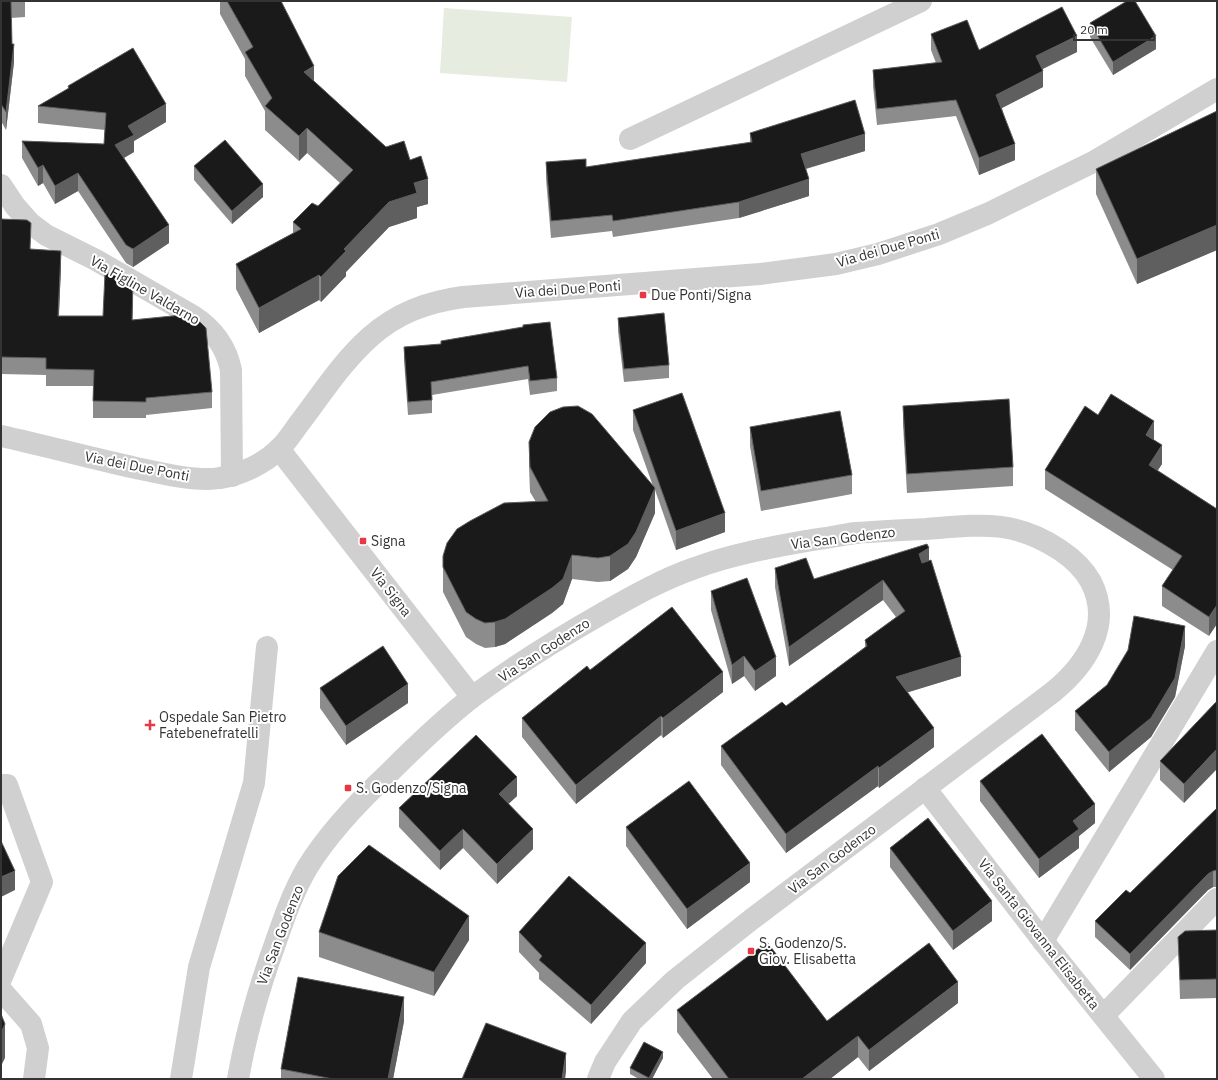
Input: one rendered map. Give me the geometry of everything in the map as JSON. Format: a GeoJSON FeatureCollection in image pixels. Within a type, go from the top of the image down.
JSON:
{"type":"FeatureCollection","features":[{"type":"Feature","properties":{"kind":"street"},"geometry":{"type":"LineString","coordinates":[[630,139],[920,1]]}},
{"type":"Feature","properties":{"kind":"street","name":"Via dei Due Ponti"},"geometry":{"type":"LineString","coordinates":[[1,436],[164,474],[202,478],[232,476],[260,463],[279,449],[339,370],[356,351],[384,326],[411,310],[434,302],[462,297],[760,274],[836,264],[878,254],[946,232],[1001,207],[1095,161],[1217,89]]}},
{"type":"Feature","properties":{"kind":"street","name":"Via Figline Valdarno"},"geometry":{"type":"LineString","coordinates":[[1,185],[23,215],[38,230],[96,260],[193,316],[203,323],[218,338],[229,358],[231,370],[232,476]]}},
{"type":"Feature","properties":{"kind":"street","name":"Via Signa"},"geometry":{"type":"LineString","coordinates":[[279,449],[472,697]]}},
{"type":"Feature","properties":{"kind":"street","name":"Via San Godenzo"},"geometry":{"type":"LineString","coordinates":[[238,1079],[244,1047],[269,959],[293,895],[306,870],[333,831],[358,803],[430,733],[472,697],[531,656],[623,602],[678,574],[719,560],[788,544],[853,534],[999,526],[1011,528],[1044,539],[1065,552],[1075,561],[1092,583],[1099,617],[1096,636],[1070,677],[1062,685],[924,788],[675,980],[632,1021],[605,1062],[598,1079]]}},
{"type":"Feature","properties":{"kind":"street"},"geometry":{"type":"LineString","coordinates":[[181,1079],[199,967],[254,783],[267,647]]}},
{"type":"Feature","properties":{"kind":"street"},"geometry":{"type":"LineString","coordinates":[[1043,941],[1217,651]]}},
{"type":"Feature","properties":{"kind":"street"},"geometry":{"type":"LineString","coordinates":[[1,785],[7,785],[42,882],[1,979]]}},
{"type":"Feature","properties":{"kind":"street","name":"Via Santa Giovanna Elisabetta"},"geometry":{"type":"LineString","coordinates":[[924,788],[1043,941],[1154,1079]]}},
{"type":"Feature","properties":{"kind":"street"},"geometry":{"type":"LineString","coordinates":[[1104,1015],[1217,899]]}},
{"type":"Feature","properties":{"kind":"street"},"geometry":{"type":"LineString","coordinates":[[1,990],[31,1024],[38,1048],[34,1079]]}},
{"type":"Feature","properties":{"kind":"shaded area"},"geometry":{"type":"Polygon","coordinates":[[[444,8],[572,17],[567,82],[440,73],[444,8]]]}},
{"type":"Feature","properties":{"kind":"building"},"geometry":{"type":"Polygon","coordinates":[[[1,1],[11,1],[12,44],[14,44],[6,112],[1,104],[1,1]]]}},
{"type":"Feature","properties":{"kind":"building"},"geometry":{"type":"Polygon","coordinates":[[[227,1],[281,1],[314,66],[304,72],[386,147],[404,141],[410,160],[421,156],[428,179],[414,183],[417,193],[389,202],[344,249],[346,251],[321,277],[319,275],[259,308],[236,264],[301,229],[293,222],[312,203],[318,206],[353,170],[307,128],[299,136],[265,106],[272,98],[245,52],[253,47],[227,1]]]}},
{"type":"Feature","properties":{"kind":"building"},"geometry":{"type":"Polygon","coordinates":[[[1127,1],[1135,1],[1156,36],[1113,62],[1090,23],[1127,1]]]}},
{"type":"Feature","properties":{"kind":"building"},"geometry":{"type":"Polygon","coordinates":[[[1062,7],[1077,36],[1036,56],[1043,71],[996,95],[1015,144],[979,158],[956,100],[877,109],[873,70],[942,62],[931,34],[967,20],[979,50],[1062,7]]]}},
{"type":"Feature","properties":{"kind":"building"},"geometry":{"type":"Polygon","coordinates":[[[133,48],[166,104],[128,126],[134,135],[115,145],[169,225],[133,249],[126,245],[78,173],[55,186],[43,165],[38,168],[22,141],[104,144],[106,113],[38,106],[69,88],[68,86],[133,48]]]}},
{"type":"Feature","properties":{"kind":"building"},"geometry":{"type":"Polygon","coordinates":[[[855,100],[865,134],[801,154],[809,179],[739,202],[613,221],[612,215],[551,221],[546,162],[586,159],[586,167],[752,142],[750,133],[855,100]]]}},
{"type":"Feature","properties":{"kind":"building"},"geometry":{"type":"Polygon","coordinates":[[[1217,111],[1217,225],[1137,259],[1096,169],[1217,111]]]}},
{"type":"Feature","properties":{"kind":"building"},"geometry":{"type":"Polygon","coordinates":[[[225,140],[263,184],[232,211],[194,166],[225,140]]]}},
{"type":"Feature","properties":{"kind":"building"},"geometry":{"type":"Polygon","coordinates":[[[1,219],[27,220],[31,223],[30,249],[61,251],[58,316],[103,316],[105,273],[123,274],[133,280],[132,320],[192,314],[206,328],[212,392],[146,398],[146,402],[93,401],[94,370],[46,369],[46,358],[1,357],[1,219]]]}},
{"type":"Feature","properties":{"kind":"building"},"geometry":{"type":"Polygon","coordinates":[[[664,313],[669,365],[624,369],[618,318],[664,313]]]}},
{"type":"Feature","properties":{"kind":"building"},"geometry":{"type":"Polygon","coordinates":[[[550,322],[557,378],[530,381],[528,366],[431,382],[432,400],[408,402],[404,347],[441,344],[441,341],[523,327],[523,325],[550,322]]]}},
{"type":"Feature","properties":{"kind":"building"},"geometry":{"type":"Polygon","coordinates":[[[682,393],[725,513],[676,531],[633,410],[682,393]]]}},
{"type":"Feature","properties":{"kind":"building"},"geometry":{"type":"Polygon","coordinates":[[[1111,394],[1154,421],[1146,435],[1162,445],[1149,465],[1217,509],[1217,605],[1209,617],[1162,586],[1182,556],[1045,470],[1085,406],[1098,415],[1111,394]]]}},
{"type":"Feature","properties":{"kind":"building"},"geometry":{"type":"Polygon","coordinates":[[[1009,399],[1013,467],[907,474],[903,406],[1009,399]]]}},
{"type":"Feature","properties":{"kind":"building"},"geometry":{"type":"Polygon","coordinates":[[[578,406],[592,414],[655,488],[636,532],[628,544],[610,556],[598,558],[572,555],[563,579],[505,619],[485,623],[476,619],[466,612],[443,567],[443,556],[447,543],[457,529],[504,503],[548,501],[530,467],[529,442],[535,427],[550,412],[563,407],[578,406]]]}},
{"type":"Feature","properties":{"kind":"building"},"geometry":{"type":"Polygon","coordinates":[[[840,411],[852,475],[761,491],[750,427],[840,411]]]}},
{"type":"Feature","properties":{"kind":"building"},"geometry":{"type":"Polygon","coordinates":[[[927,544],[929,548],[919,554],[922,563],[931,560],[961,657],[896,677],[934,728],[879,768],[878,766],[786,834],[721,746],[782,702],[786,706],[867,646],[865,640],[905,611],[883,580],[789,647],[775,568],[806,558],[814,579],[927,544]]]}},
{"type":"Feature","properties":{"kind":"building"},"geometry":{"type":"Polygon","coordinates":[[[747,578],[776,657],[755,671],[744,656],[732,665],[711,591],[747,578]]]}},
{"type":"Feature","properties":{"kind":"building"},"geometry":{"type":"Polygon","coordinates":[[[672,607],[723,672],[663,718],[661,716],[576,785],[522,718],[587,666],[590,670],[672,607]]]}},
{"type":"Feature","properties":{"kind":"building"},"geometry":{"type":"Polygon","coordinates":[[[1134,616],[1185,626],[1175,678],[1151,718],[1109,752],[1075,711],[1107,685],[1128,650],[1134,616]]]}},
{"type":"Feature","properties":{"kind":"building"},"geometry":{"type":"Polygon","coordinates":[[[383,646],[408,684],[346,726],[320,688],[383,646]]]}},
{"type":"Feature","properties":{"kind":"building"},"geometry":{"type":"Polygon","coordinates":[[[1217,701],[1217,749],[1184,784],[1160,761],[1217,701]]]}},
{"type":"Feature","properties":{"kind":"building"},"geometry":{"type":"Polygon","coordinates":[[[1042,734],[1095,804],[1073,821],[1079,829],[1039,859],[980,781],[1042,734]]]}},
{"type":"Feature","properties":{"kind":"building"},"geometry":{"type":"Polygon","coordinates":[[[476,735],[517,777],[499,794],[533,829],[497,864],[463,829],[440,851],[399,808],[476,735]]]}},
{"type":"Feature","properties":{"kind":"building"},"geometry":{"type":"Polygon","coordinates":[[[689,781],[750,863],[687,909],[626,827],[689,781]]]}},
{"type":"Feature","properties":{"kind":"building"},"geometry":{"type":"Polygon","coordinates":[[[1217,808],[1217,870],[1208,874],[1130,954],[1095,921],[1126,890],[1130,893],[1217,808]]]}},
{"type":"Feature","properties":{"kind":"building"},"geometry":{"type":"Polygon","coordinates":[[[928,818],[992,901],[953,931],[890,848],[928,818]]]}},
{"type":"Feature","properties":{"kind":"building"},"geometry":{"type":"Polygon","coordinates":[[[1,841],[15,871],[1,877],[1,841]]]}},
{"type":"Feature","properties":{"kind":"building"},"geometry":{"type":"Polygon","coordinates":[[[369,845],[469,916],[434,972],[319,932],[338,876],[369,845]]]}},
{"type":"Feature","properties":{"kind":"building"},"geometry":{"type":"Polygon","coordinates":[[[569,876],[646,943],[591,1005],[539,960],[542,956],[519,932],[569,876]]]}},
{"type":"Feature","properties":{"kind":"building"},"geometry":{"type":"Polygon","coordinates":[[[1217,930],[1217,979],[1180,980],[1178,937],[1185,931],[1217,930]]]}},
{"type":"Feature","properties":{"kind":"building"},"geometry":{"type":"Polygon","coordinates":[[[767,942],[827,1021],[929,943],[958,982],[869,1050],[858,1036],[802,1079],[729,1079],[677,1010],[767,942]]]}},
{"type":"Feature","properties":{"kind":"building"},"geometry":{"type":"Polygon","coordinates":[[[298,977],[404,997],[388,1079],[333,1079],[281,1069],[298,977]]]}},
{"type":"Feature","properties":{"kind":"building"},"geometry":{"type":"Polygon","coordinates":[[[1,1014],[5,1024],[1,1033],[1,1014]]]}},
{"type":"Feature","properties":{"kind":"building"},"geometry":{"type":"Polygon","coordinates":[[[486,1023],[566,1053],[562,1079],[462,1079],[486,1023]]]}},
{"type":"Feature","properties":{"kind":"building"},"geometry":{"type":"Polygon","coordinates":[[[644,1042],[663,1052],[649,1078],[630,1068],[644,1042]]]}},
{"type":"Feature","properties":{"kind":"place","name":"Due Ponti/Signa"},"geometry":{"type":"Point","coordinates":[643,295]}},
{"type":"Feature","properties":{"kind":"place","name":"Signa"},"geometry":{"type":"Point","coordinates":[363,541]}},
{"type":"Feature","properties":{"kind":"place","name":"Ospedale San Pietro Fatebenefratelli"},"geometry":{"type":"Point","coordinates":[150,725]}},
{"type":"Feature","properties":{"kind":"place","name":"S. Godenzo/Signa"},"geometry":{"type":"Point","coordinates":[348,788]}},
{"type":"Feature","properties":{"kind":"place","name":"S. Godenzo/S. Giov. Elisabetta"},"geometry":{"type":"Point","coordinates":[751,951]}}]}
